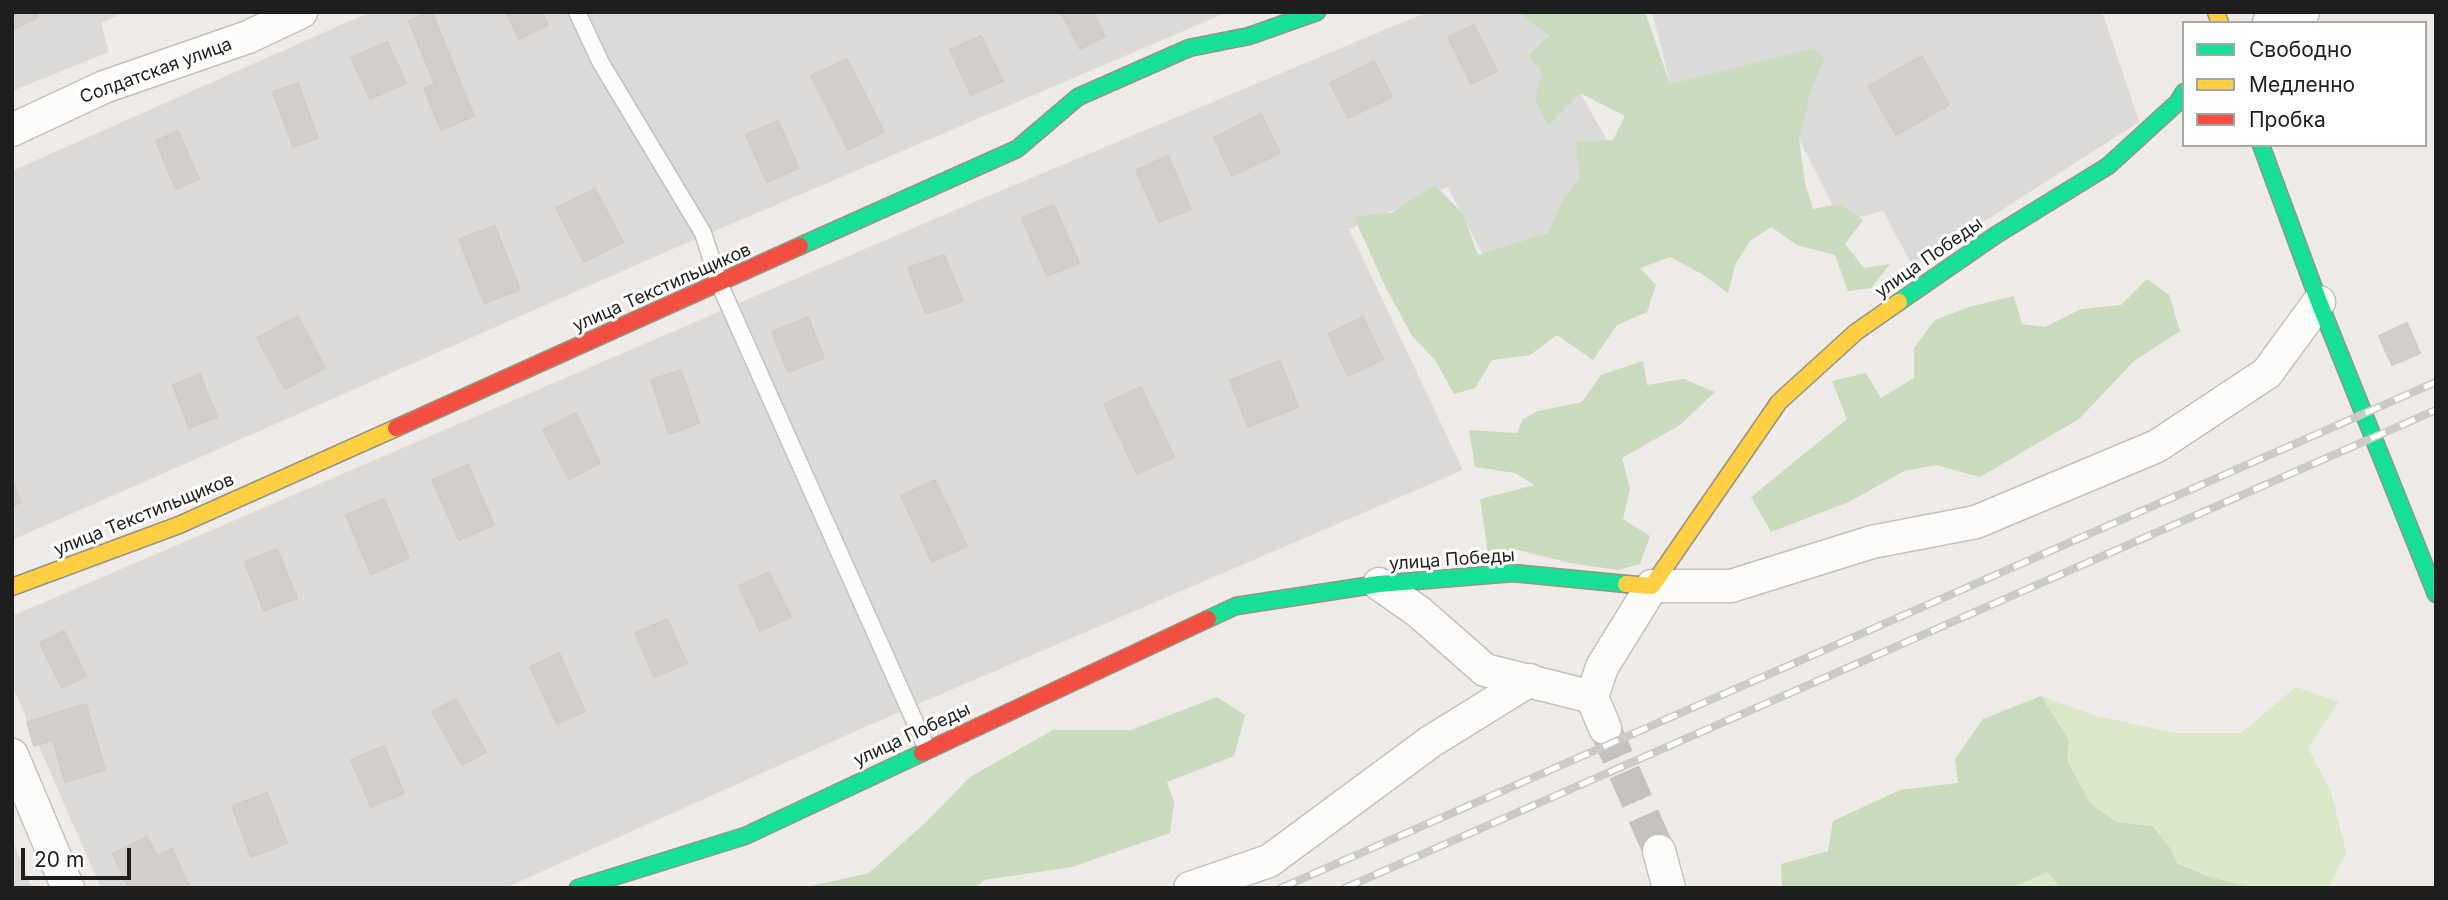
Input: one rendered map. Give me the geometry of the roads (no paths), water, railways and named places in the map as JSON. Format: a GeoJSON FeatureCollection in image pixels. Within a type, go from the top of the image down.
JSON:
{"type":"FeatureCollection","features":[{"type":"Feature","properties":{"kind":"street","name":"Солдатская улица"},"geometry":{"type":"LineString","coordinates":[[12,130],[104,87],[248,37],[301,12]]}},
{"type":"Feature","properties":{"kind":"street","name":"улица Текстильщиков"},"geometry":{"type":"LineString","coordinates":[[12,587],[179,525],[1017,149],[1079,97],[1189,48],[1249,36],[1317,12]]}},
{"type":"Feature","properties":{"kind":"street"},"geometry":{"type":"LineString","coordinates":[[2278,21],[2303,12]]}},
{"type":"Feature","properties":{"kind":"street","name":"улица Победы"},"geometry":{"type":"LineString","coordinates":[[578,888],[745,836],[1236,606],[1379,584],[1513,573],[1652,586],[1779,402],[1856,332],[1996,235],[2108,166],[2177,103],[2182,95]]}},
{"type":"Feature","properties":{"kind":"street"},"geometry":{"type":"LineString","coordinates":[[2262,147],[2319,302],[2436,594]]}},
{"type":"Feature","properties":{"kind":"street"},"geometry":{"type":"LineString","coordinates":[[1605,728],[1591,697],[1602,667],[1652,586],[1731,586],[1872,542],[1976,522],[2157,446],[2267,373],[2319,302]]}},
{"type":"Feature","properties":{"kind":"street"},"geometry":{"type":"LineString","coordinates":[[1379,584],[1419,612],[1485,670],[1591,697]]}},
{"type":"Feature","properties":{"kind":"street"},"geometry":{"type":"LineString","coordinates":[[1190,888],[1269,861],[1430,743],[1530,680]]}},
{"type":"Feature","properties":{"kind":"street"},"geometry":{"type":"LineString","coordinates":[[12,755],[68,888]]}},
{"type":"Feature","properties":{"kind":"street"},"geometry":{"type":"LineString","coordinates":[[1659,851],[1670,888]]}},
{"type":"Feature","properties":{"kind":"lane"},"geometry":{"type":"LineString","coordinates":[[577,12],[601,63],[703,233],[719,283],[927,749]]}},
{"type":"Feature","properties":{"kind":"tunnel"},"geometry":{"type":"LineString","coordinates":[[1605,728],[1659,851]]}},
{"type":"Feature","properties":{"kind":"railway"},"geometry":{"type":"LineString","coordinates":[[1281,888],[2436,382]]}},
{"type":"Feature","properties":{"kind":"railway"},"geometry":{"type":"LineString","coordinates":[[1345,888],[2436,410]]}}]}
